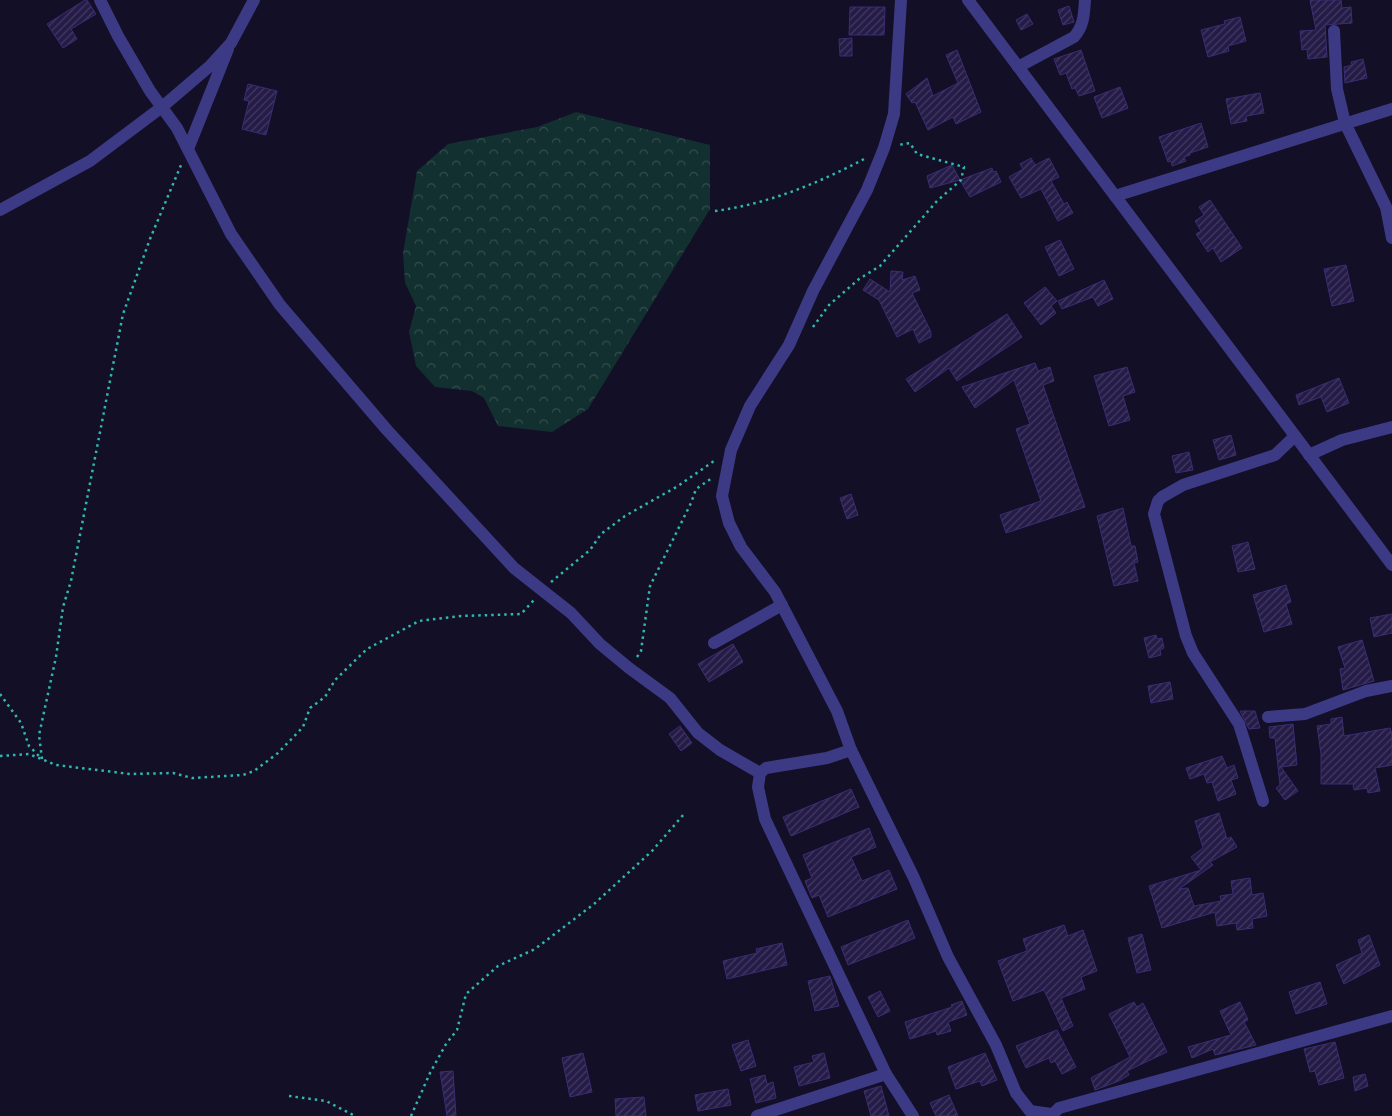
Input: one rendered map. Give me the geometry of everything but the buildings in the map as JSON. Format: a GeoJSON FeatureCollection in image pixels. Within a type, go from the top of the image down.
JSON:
{"type":"FeatureCollection","features":[{"type":"Feature","properties":{"kind":"street"},"geometry":{"type":"LineString","coordinates":[[100,0],[118,36],[188,149],[231,234],[280,305],[387,430],[514,568],[571,613],[600,644],[670,698],[698,733],[720,750],[760,773]]}},
{"type":"Feature","properties":{"kind":"street"},"geometry":{"type":"LineString","coordinates":[[188,149],[231,43],[254,0]]}},
{"type":"Feature","properties":{"kind":"street"},"geometry":{"type":"LineString","coordinates":[[902,0],[894,114],[884,148],[868,190],[813,291],[792,337],[772,373],[750,406],[731,450],[722,496],[729,523],[741,547],[782,605],[837,711],[851,750],[914,878],[948,957],[996,1045],[1016,1093],[1030,1112],[1051,1115],[1060,1108],[1392,1016]]}},
{"type":"Feature","properties":{"kind":"street"},"geometry":{"type":"LineString","coordinates":[[968,0],[1392,565]]}},
{"type":"Feature","properties":{"kind":"street"},"geometry":{"type":"LineString","coordinates":[[1018,67],[1074,38],[1083,22],[1085,0]]}},
{"type":"Feature","properties":{"kind":"street"},"geometry":{"type":"LineString","coordinates":[[1334,31],[1337,89],[1344,124],[1386,207],[1392,238]]}},
{"type":"Feature","properties":{"kind":"street"},"geometry":{"type":"LineString","coordinates":[[0,210],[90,161],[162,107],[210,66],[231,43]]}},
{"type":"Feature","properties":{"kind":"street"},"geometry":{"type":"LineString","coordinates":[[1115,196],[1392,109]]}},
{"type":"Feature","properties":{"kind":"street"},"geometry":{"type":"LineString","coordinates":[[1309,455],[1342,440],[1392,427]]}},
{"type":"Feature","properties":{"kind":"street"},"geometry":{"type":"LineString","coordinates":[[1263,802],[1239,724],[1193,653],[1186,636],[1154,514],[1158,501],[1162,497],[1183,485],[1275,455],[1295,436]]}},
{"type":"Feature","properties":{"kind":"street"},"geometry":{"type":"LineString","coordinates":[[714,643],[782,605]]}},
{"type":"Feature","properties":{"kind":"street"},"geometry":{"type":"LineString","coordinates":[[1268,717],[1305,714],[1366,691],[1392,686]]}},
{"type":"Feature","properties":{"kind":"street"},"geometry":{"type":"LineString","coordinates":[[760,773],[773,765],[827,758],[851,750]]}},
{"type":"Feature","properties":{"kind":"street"},"geometry":{"type":"LineString","coordinates":[[760,773],[758,787],[765,819],[886,1074],[913,1116]]}},
{"type":"Feature","properties":{"kind":"street"},"geometry":{"type":"LineString","coordinates":[[757,1116],[886,1074]]}},
{"type":"Feature","properties":{"kind":"path"},"geometry":{"type":"LineString","coordinates":[[715,212],[735,209],[777,197],[823,179],[884,148],[910,143],[917,154],[964,167],[962,180],[937,201],[880,266],[859,279],[829,305],[811,330],[792,337]]}},
{"type":"Feature","properties":{"kind":"path"},"geometry":{"type":"LineString","coordinates":[[42,759],[39,735],[56,657],[63,607],[71,581],[120,330],[137,273],[188,149]]}},
{"type":"Feature","properties":{"kind":"path"},"geometry":{"type":"LineString","coordinates":[[0,756],[29,754],[56,765],[130,774],[173,773],[192,778],[243,775],[278,754],[303,727],[310,708],[325,697],[335,680],[366,649],[419,621],[461,616],[521,614],[556,576],[590,550],[601,534],[619,520],[678,486],[731,450]]}},
{"type":"Feature","properties":{"kind":"path"},"geometry":{"type":"LineString","coordinates":[[629,668],[641,651],[650,586],[691,503],[696,488],[727,472]]}},
{"type":"Feature","properties":{"kind":"path"},"geometry":{"type":"LineString","coordinates":[[0,694],[20,722],[29,746],[42,759]]}},
{"type":"Feature","properties":{"kind":"path"},"geometry":{"type":"LineString","coordinates":[[411,1116],[430,1073],[446,1044],[458,1030],[466,994],[498,966],[535,949],[594,904],[652,852],[684,814]]}},
{"type":"Feature","properties":{"kind":"path"},"geometry":{"type":"LineString","coordinates":[[289,1096],[326,1101],[355,1116]]}},
{"type":"Feature","properties":{"kind":"green space"},"geometry":{"type":"Polygon","coordinates":[[[576,112],[710,145],[710,209],[588,409],[552,432],[498,426],[484,398],[472,391],[435,387],[416,366],[409,332],[416,306],[405,283],[403,253],[417,171],[448,144],[537,127],[576,112]]]}}]}
